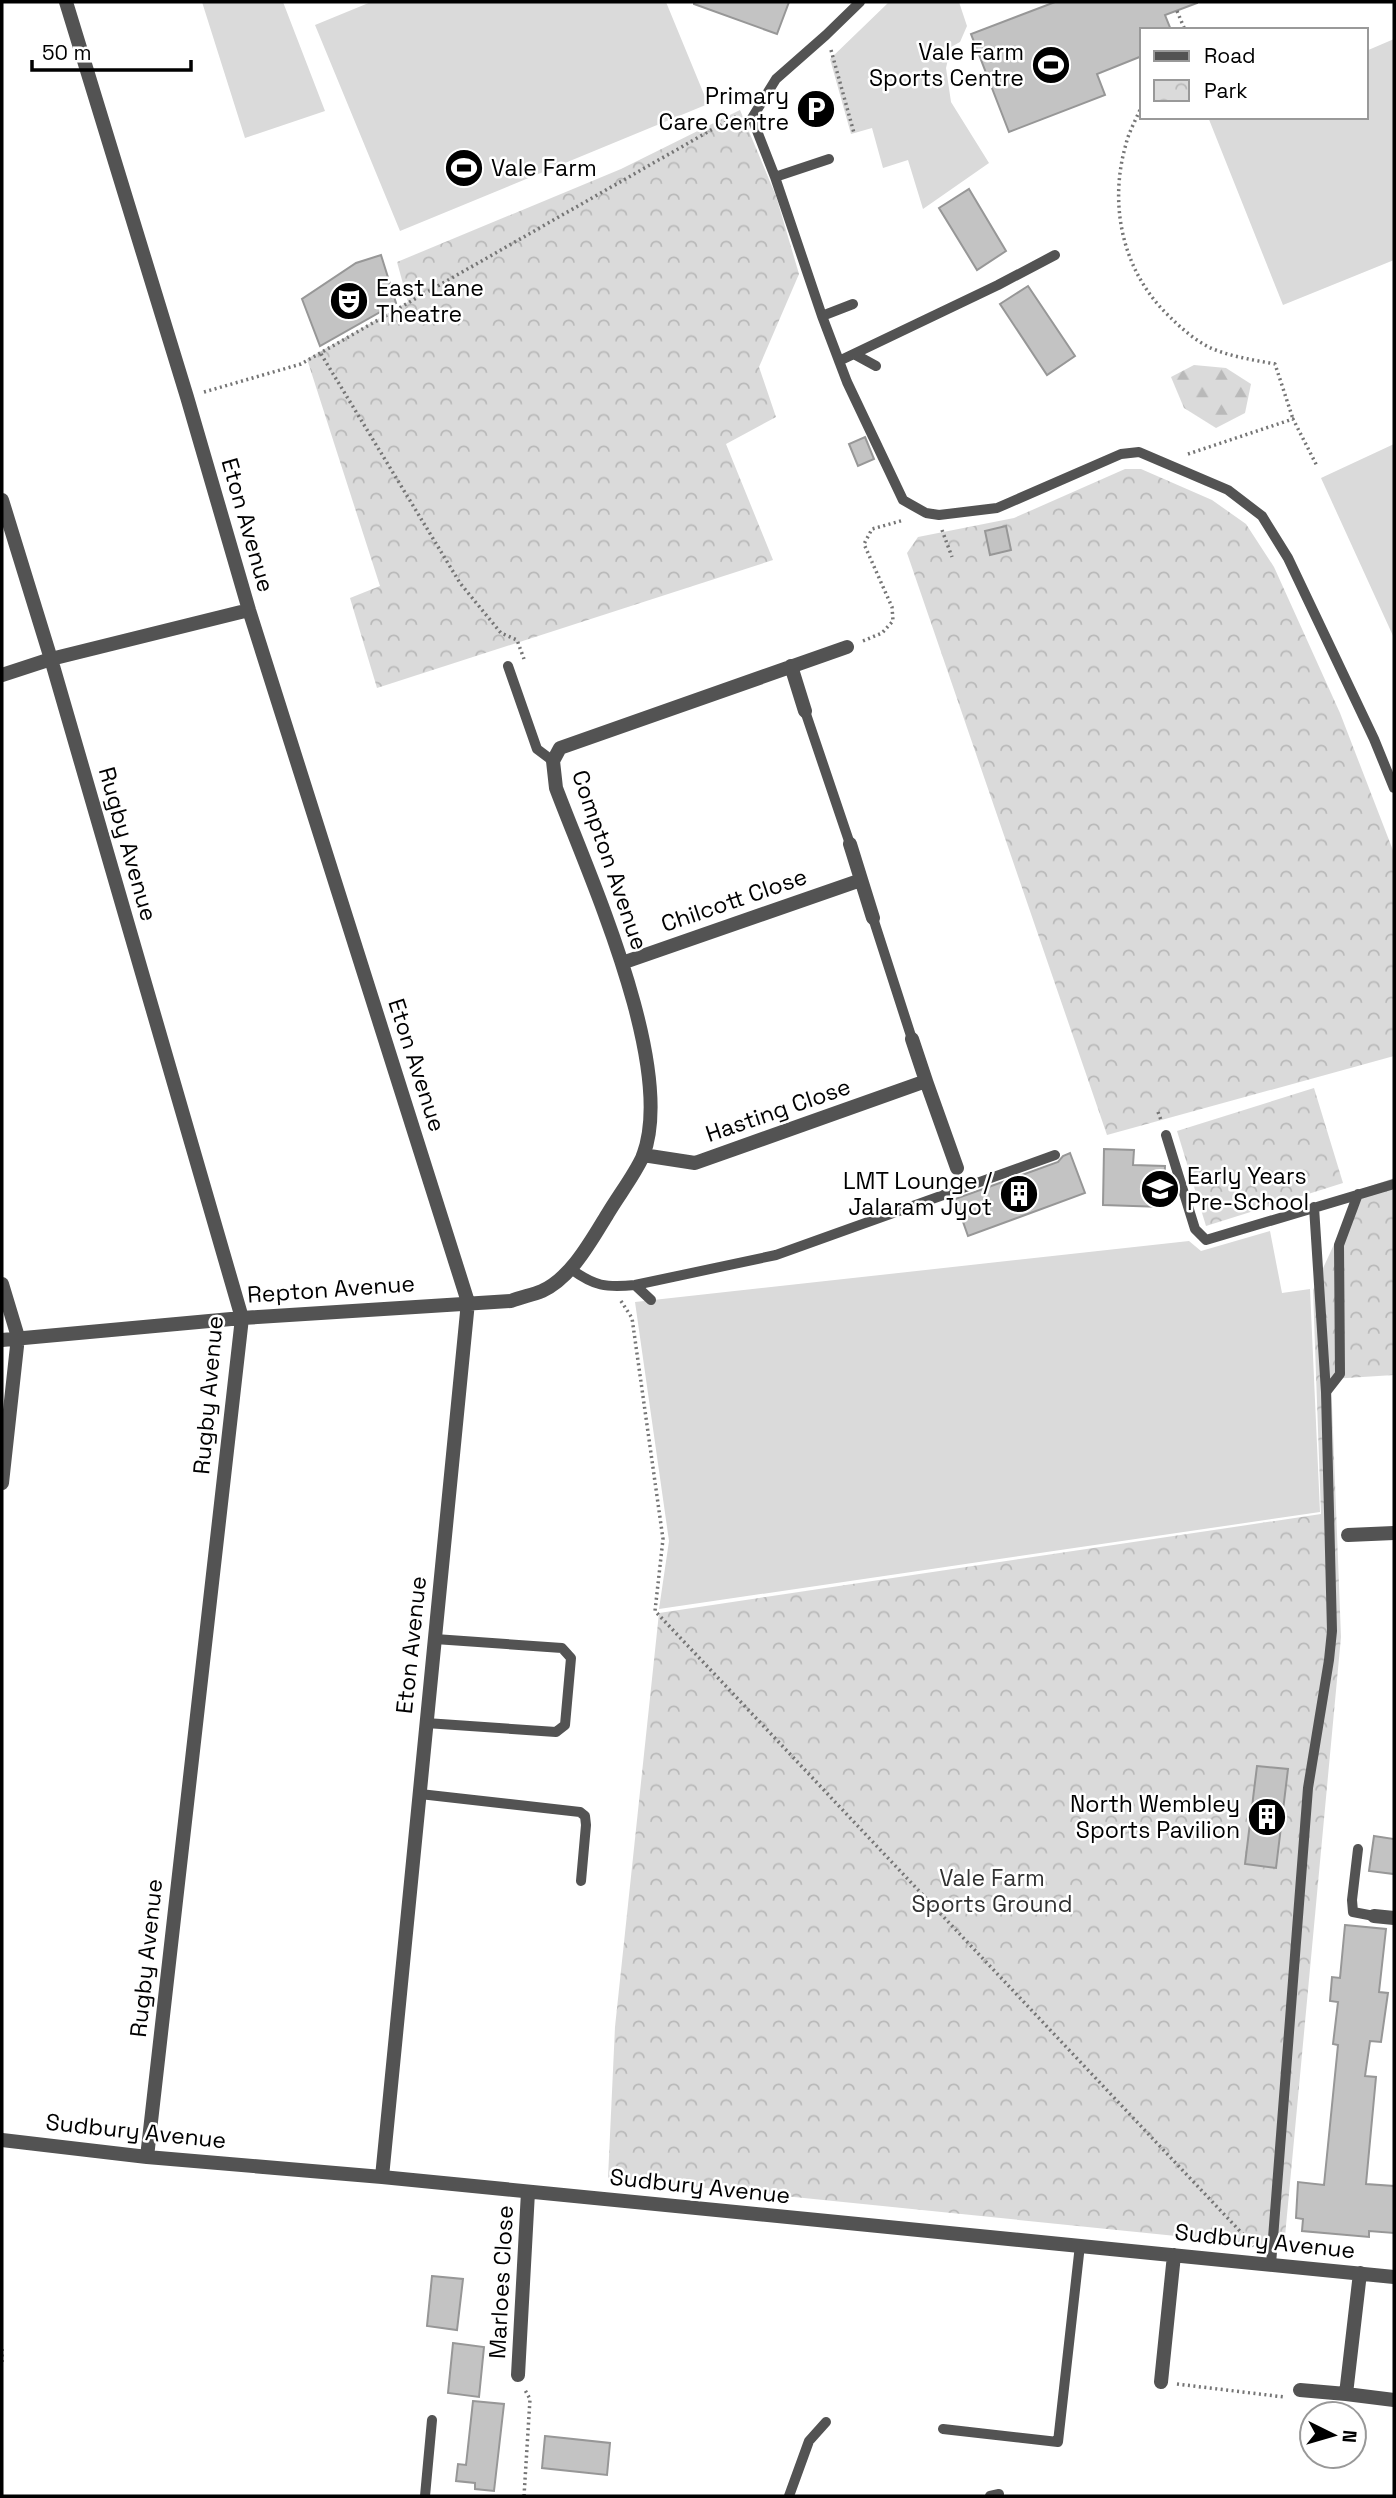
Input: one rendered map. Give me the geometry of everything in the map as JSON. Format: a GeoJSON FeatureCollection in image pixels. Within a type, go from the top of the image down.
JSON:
{"type":"FeatureCollection","features":[{"type":"Feature","properties":{"kind":"street","name":"Eton Avenue"},"geometry":{"type":"LineString","coordinates":[[66,2],[249,610],[468,1302],[382,2177]]}},
{"type":"Feature","properties":{"kind":"street","name":"Rugby Avenue"},"geometry":{"type":"LineString","coordinates":[[2,500],[51,659],[242,1318],[146,2157]]}},
{"type":"Feature","properties":{"kind":"street"},"geometry":{"type":"LineString","coordinates":[[2,675],[51,659],[249,610]]}},
{"type":"Feature","properties":{"kind":"street","name":"Compton Avenue"},"geometry":{"type":"LineString","coordinates":[[570,1269],[603,1222],[643,1155],[650,1115],[648,1059],[622,963],[556,788],[553,761],[560,748],[847,647]]}},
{"type":"Feature","properties":{"kind":"street"},"geometry":{"type":"LineString","coordinates":[[791,666],[804,711]]}},
{"type":"Feature","properties":{"kind":"street"},"geometry":{"type":"LineString","coordinates":[[850,844],[873,918]]}},
{"type":"Feature","properties":{"kind":"street","name":"Chilcott Close"},"geometry":{"type":"LineString","coordinates":[[622,963],[861,880]]}},
{"type":"Feature","properties":{"kind":"street"},"geometry":{"type":"LineString","coordinates":[[912,1039],[957,1168]]}},
{"type":"Feature","properties":{"kind":"street","name":"Hasting Close"},"geometry":{"type":"LineString","coordinates":[[643,1155],[695,1163],[926,1082]]}},
{"type":"Feature","properties":{"kind":"street","name":"Repton Avenue"},"geometry":{"type":"LineString","coordinates":[[2,1339],[242,1318],[511,1301],[544,1290],[570,1269]]}},
{"type":"Feature","properties":{"kind":"street"},"geometry":{"type":"LineString","coordinates":[[2,1284],[18,1337],[2,1483]]}},
{"type":"Feature","properties":{"kind":"street"},"geometry":{"type":"LineString","coordinates":[[1348,1535],[1394,1533]]}},
{"type":"Feature","properties":{"kind":"street"},"geometry":{"type":"LineString","coordinates":[[1374,1916],[1394,1918]]}},
{"type":"Feature","properties":{"kind":"street","name":"Sudbury Avenue"},"geometry":{"type":"LineString","coordinates":[[2,2140],[146,2157],[382,2177],[1394,2277]]}},
{"type":"Feature","properties":{"kind":"street","name":"Marloes Close"},"geometry":{"type":"LineString","coordinates":[[519,2375],[528,2192]]}},
{"type":"Feature","properties":{"kind":"street"},"geometry":{"type":"LineString","coordinates":[[1161,2382],[1174,2255]]}},
{"type":"Feature","properties":{"kind":"street"},"geometry":{"type":"LineString","coordinates":[[1346,2394],[1360,2273]]}},
{"type":"Feature","properties":{"kind":"street"},"geometry":{"type":"LineString","coordinates":[[1300,2390],[1394,2400]]}},
{"type":"Feature","properties":{"kind":"lane"},"geometry":{"type":"LineString","coordinates":[[860,2],[776,79],[752,118],[847,382],[903,500],[926,513],[939,515],[997,508],[1121,454],[1139,452],[1228,490],[1262,516],[1288,558],[1374,739],[1394,788]]}},
{"type":"Feature","properties":{"kind":"lane"},"geometry":{"type":"LineString","coordinates":[[775,177],[829,159]]}},
{"type":"Feature","properties":{"kind":"lane"},"geometry":{"type":"LineString","coordinates":[[839,361],[1055,255]]}},
{"type":"Feature","properties":{"kind":"lane"},"geometry":{"type":"LineString","coordinates":[[822,316],[853,304]]}},
{"type":"Feature","properties":{"kind":"lane"},"geometry":{"type":"LineString","coordinates":[[854,354],[876,366]]}},
{"type":"Feature","properties":{"kind":"lane"},"geometry":{"type":"LineString","coordinates":[[508,666],[537,749],[553,761]]}},
{"type":"Feature","properties":{"kind":"lane"},"geometry":{"type":"LineString","coordinates":[[804,711],[850,844]]}},
{"type":"Feature","properties":{"kind":"lane"},"geometry":{"type":"LineString","coordinates":[[873,918],[912,1039]]}},
{"type":"Feature","properties":{"kind":"lane"},"geometry":{"type":"LineString","coordinates":[[1166,1135],[1195,1229],[1206,1240],[1394,1184]]}},
{"type":"Feature","properties":{"kind":"lane"},"geometry":{"type":"LineString","coordinates":[[570,1269],[592,1282],[612,1287],[635,1285],[776,1255],[1055,1155]]}},
{"type":"Feature","properties":{"kind":"lane"},"geometry":{"type":"LineString","coordinates":[[1326,1392],[1340,1374],[1339,1245],[1358,1194]]}},
{"type":"Feature","properties":{"kind":"lane"},"geometry":{"type":"LineString","coordinates":[[1271,2264],[1308,1787],[1332,1630],[1326,1392],[1314,1207]]}},
{"type":"Feature","properties":{"kind":"lane"},"geometry":{"type":"LineString","coordinates":[[635,1285],[651,1300]]}},
{"type":"Feature","properties":{"kind":"lane"},"geometry":{"type":"LineString","coordinates":[[426,1723],[556,1732],[565,1725],[571,1658],[562,1648],[435,1639]]}},
{"type":"Feature","properties":{"kind":"lane"},"geometry":{"type":"LineString","coordinates":[[419,1794],[580,1812],[586,1825],[581,1881]]}},
{"type":"Feature","properties":{"kind":"lane"},"geometry":{"type":"LineString","coordinates":[[1358,1849],[1353,1912],[1374,1916]]}},
{"type":"Feature","properties":{"kind":"lane"},"geometry":{"type":"LineString","coordinates":[[943,2429],[1058,2442],[1080,2245]]}},
{"type":"Feature","properties":{"kind":"lane"},"geometry":{"type":"LineString","coordinates":[[425,2496],[432,2420]]}},
{"type":"Feature","properties":{"kind":"lane"},"geometry":{"type":"LineString","coordinates":[[789,2496],[809,2441],[826,2423]]}},
{"type":"Feature","properties":{"kind":"path"},"geometry":{"type":"LineString","coordinates":[[1177,11],[1184,28]]}},
{"type":"Feature","properties":{"kind":"path"},"geometry":{"type":"LineString","coordinates":[[827,35],[854,133]]}},
{"type":"Feature","properties":{"kind":"path"},"geometry":{"type":"LineString","coordinates":[[1140,110],[1126,144],[1120,178],[1119,219],[1126,250],[1140,279],[1160,308],[1185,331],[1211,348],[1275,364],[1293,419],[1317,466]]}},
{"type":"Feature","properties":{"kind":"path"},"geometry":{"type":"LineString","coordinates":[[187,397],[278,372],[321,354],[734,117],[752,118]]}},
{"type":"Feature","properties":{"kind":"path"},"geometry":{"type":"LineString","coordinates":[[321,354],[460,583],[501,633],[517,640],[520,648]]}},
{"type":"Feature","properties":{"kind":"path"},"geometry":{"type":"LineString","coordinates":[[1163,463],[1293,419]]}},
{"type":"Feature","properties":{"kind":"path"},"geometry":{"type":"LineString","coordinates":[[847,647],[882,633],[893,621],[892,607],[864,544],[872,529],[926,513]]}},
{"type":"Feature","properties":{"kind":"path"},"geometry":{"type":"LineString","coordinates":[[939,515],[952,556]]}},
{"type":"Feature","properties":{"kind":"path"},"geometry":{"type":"LineString","coordinates":[[612,1287],[632,1318],[663,1539],[655,1611],[1271,2264]]}},
{"type":"Feature","properties":{"kind":"path"},"geometry":{"type":"LineString","coordinates":[[2,2349],[2,2364]]}},
{"type":"Feature","properties":{"kind":"path"},"geometry":{"type":"LineString","coordinates":[[519,2375],[530,2399],[524,2496]]}},
{"type":"Feature","properties":{"kind":"path"},"geometry":{"type":"LineString","coordinates":[[1161,2382],[1291,2398],[1300,2390]]}},
{"type":"Feature","properties":{"kind":"green space"},"geometry":{"type":"Polygon","coordinates":[[[202,2],[283,2],[325,111],[245,138],[202,2]]]}},
{"type":"Feature","properties":{"kind":"green space","name":"Vale Farm"},"geometry":{"type":"Polygon","coordinates":[[[371,2],[666,2],[708,104],[400,231],[315,25],[371,2]]]}},
{"type":"Feature","properties":{"kind":"green space"},"geometry":{"type":"Polygon","coordinates":[[[889,2],[959,2],[967,26],[960,42],[951,47],[946,68],[951,102],[989,163],[923,209],[908,160],[883,168],[872,128],[851,134],[830,59],[889,2]]]}},
{"type":"Feature","properties":{"kind":"green space"},"geometry":{"type":"Polygon","coordinates":[[[1394,39],[1394,260],[1283,305],[1209,119],[1368,119],[1368,50],[1394,39]]]}},
{"type":"Feature","properties":{"kind":"green space"},"geometry":{"type":"Polygon","coordinates":[[[740,110],[776,196],[799,274],[759,367],[776,417],[726,444],[773,560],[377,688],[350,598],[380,586],[307,359],[408,302],[397,262],[621,169],[740,110]]]}},
{"type":"Feature","properties":{"kind":"green space"},"geometry":{"type":"Polygon","coordinates":[[[1194,365],[1226,368],[1251,384],[1245,413],[1216,428],[1184,408],[1171,377],[1194,365]]]}},
{"type":"Feature","properties":{"kind":"green space"},"geometry":{"type":"Polygon","coordinates":[[[1394,444],[1394,638],[1321,478],[1394,444]]]}},
{"type":"Feature","properties":{"kind":"green space"},"geometry":{"type":"Polygon","coordinates":[[[1125,469],[1141,469],[1212,500],[1246,524],[1274,567],[1340,713],[1394,853],[1394,1056],[1107,1135],[907,553],[918,537],[1014,518],[1125,469]]]}},
{"type":"Feature","properties":{"kind":"green space"},"geometry":{"type":"Polygon","coordinates":[[[1314,1088],[1343,1183],[1206,1226],[1177,1131],[1314,1088]]]}},
{"type":"Feature","properties":{"kind":"green space","name":"Vale Farm Sports Ground"},"geometry":{"type":"Polygon","coordinates":[[[1394,1178],[1394,1375],[1331,1379],[1341,1637],[1284,2247],[608,2178],[615,2027],[659,1613],[1321,1514],[1313,1290],[1359,1190],[1394,1178]]]}},
{"type":"Feature","properties":{"kind":"green space"},"geometry":{"type":"Polygon","coordinates":[[[1270,1231],[1282,1293],[1310,1289],[1320,1512],[659,1609],[669,1541],[635,1302],[1189,1241],[1201,1251],[1270,1231]]]}},
{"type":"Feature","properties":{"kind":"building"},"geometry":{"type":"Polygon","coordinates":[[[694,2],[789,2],[777,34],[694,2]]]}},
{"type":"Feature","properties":{"kind":"building","name":"Vale Farm Sports Centre"},"geometry":{"type":"Polygon","coordinates":[[[1055,2],[1197,2],[1165,15],[1170,28],[1140,28],[1140,57],[1097,74],[1105,95],[1009,132],[971,34],[1055,2]]]}},
{"type":"Feature","properties":{"kind":"building"},"geometry":{"type":"Polygon","coordinates":[[[969,189],[1006,251],[977,270],[939,208],[969,189]]]}},
{"type":"Feature","properties":{"kind":"building","name":"East Lane Theatre"},"geometry":{"type":"Polygon","coordinates":[[[381,255],[396,303],[320,346],[302,299],[356,263],[381,255]]]}},
{"type":"Feature","properties":{"kind":"building"},"geometry":{"type":"Polygon","coordinates":[[[1028,286],[1075,356],[1047,375],[1000,304],[1028,286]]]}},
{"type":"Feature","properties":{"kind":"building"},"geometry":{"type":"Polygon","coordinates":[[[865,437],[874,459],[858,466],[849,444],[865,437]]]}},
{"type":"Feature","properties":{"kind":"building"},"geometry":{"type":"Polygon","coordinates":[[[1006,526],[1011,550],[990,555],[985,531],[1006,526]]]}},
{"type":"Feature","properties":{"kind":"building"},"geometry":{"type":"Polygon","coordinates":[[[1104,1149],[1134,1150],[1133,1165],[1165,1166],[1163,1207],[1103,1205],[1104,1149]]]}},
{"type":"Feature","properties":{"kind":"building","name":"LMT Lounge / Jalaram Jyot"},"geometry":{"type":"Polygon","coordinates":[[[1070,1153],[1085,1193],[968,1236],[955,1199],[1058,1162],[1070,1153]]]}},
{"type":"Feature","properties":{"kind":"building","name":"North Wembley Sports Pavilion"},"geometry":{"type":"Polygon","coordinates":[[[1257,1766],[1288,1769],[1276,1868],[1245,1864],[1257,1766]]]}},
{"type":"Feature","properties":{"kind":"building"},"geometry":{"type":"Polygon","coordinates":[[[1374,1836],[1394,1839],[1394,1874],[1369,1871],[1374,1836]]]}},
{"type":"Feature","properties":{"kind":"building"},"geometry":{"type":"Polygon","coordinates":[[[1345,1925],[1386,1929],[1379,1992],[1388,1993],[1381,2042],[1370,2041],[1365,2076],[1376,2077],[1366,2184],[1394,2186],[1394,2233],[1369,2231],[1369,2237],[1302,2231],[1303,2219],[1296,2218],[1298,2182],[1324,2185],[1338,2045],[1333,2044],[1338,2002],[1330,2001],[1332,1977],[1340,1978],[1345,1925]]]}},
{"type":"Feature","properties":{"kind":"building"},"geometry":{"type":"Polygon","coordinates":[[[432,2276],[463,2279],[457,2330],[427,2326],[432,2276]]]}},
{"type":"Feature","properties":{"kind":"building"},"geometry":{"type":"Polygon","coordinates":[[[453,2343],[484,2347],[479,2397],[448,2393],[453,2343]]]}},
{"type":"Feature","properties":{"kind":"building"},"geometry":{"type":"Polygon","coordinates":[[[473,2401],[504,2404],[494,2491],[475,2489],[475,2483],[456,2481],[458,2464],[466,2465],[473,2401]]]}},
{"type":"Feature","properties":{"kind":"building"},"geometry":{"type":"Polygon","coordinates":[[[545,2436],[610,2443],[607,2475],[542,2468],[545,2436]]]}},
{"type":"Feature","properties":{"kind":"place","name":"Vale Farm Sports Centre"},"geometry":{"type":"Point","coordinates":[1051,65]}},
{"type":"Feature","properties":{"kind":"place","name":"Primary Care Centre"},"geometry":{"type":"Point","coordinates":[816,109]}},
{"type":"Feature","properties":{"kind":"place","name":"Vale Farm"},"geometry":{"type":"Point","coordinates":[464,168]}},
{"type":"Feature","properties":{"kind":"place","name":"East Lane Theatre"},"geometry":{"type":"Point","coordinates":[349,301]}},
{"type":"Feature","properties":{"kind":"place","name":"Early Years Pre-School"},"geometry":{"type":"Point","coordinates":[1160,1189]}},
{"type":"Feature","properties":{"kind":"place","name":"LMT Lounge / Jalaram Jyot"},"geometry":{"type":"Point","coordinates":[1019,1194]}},
{"type":"Feature","properties":{"kind":"place","name":"North Wembley Sports Pavilion"},"geometry":{"type":"Point","coordinates":[1267,1817]}}]}
